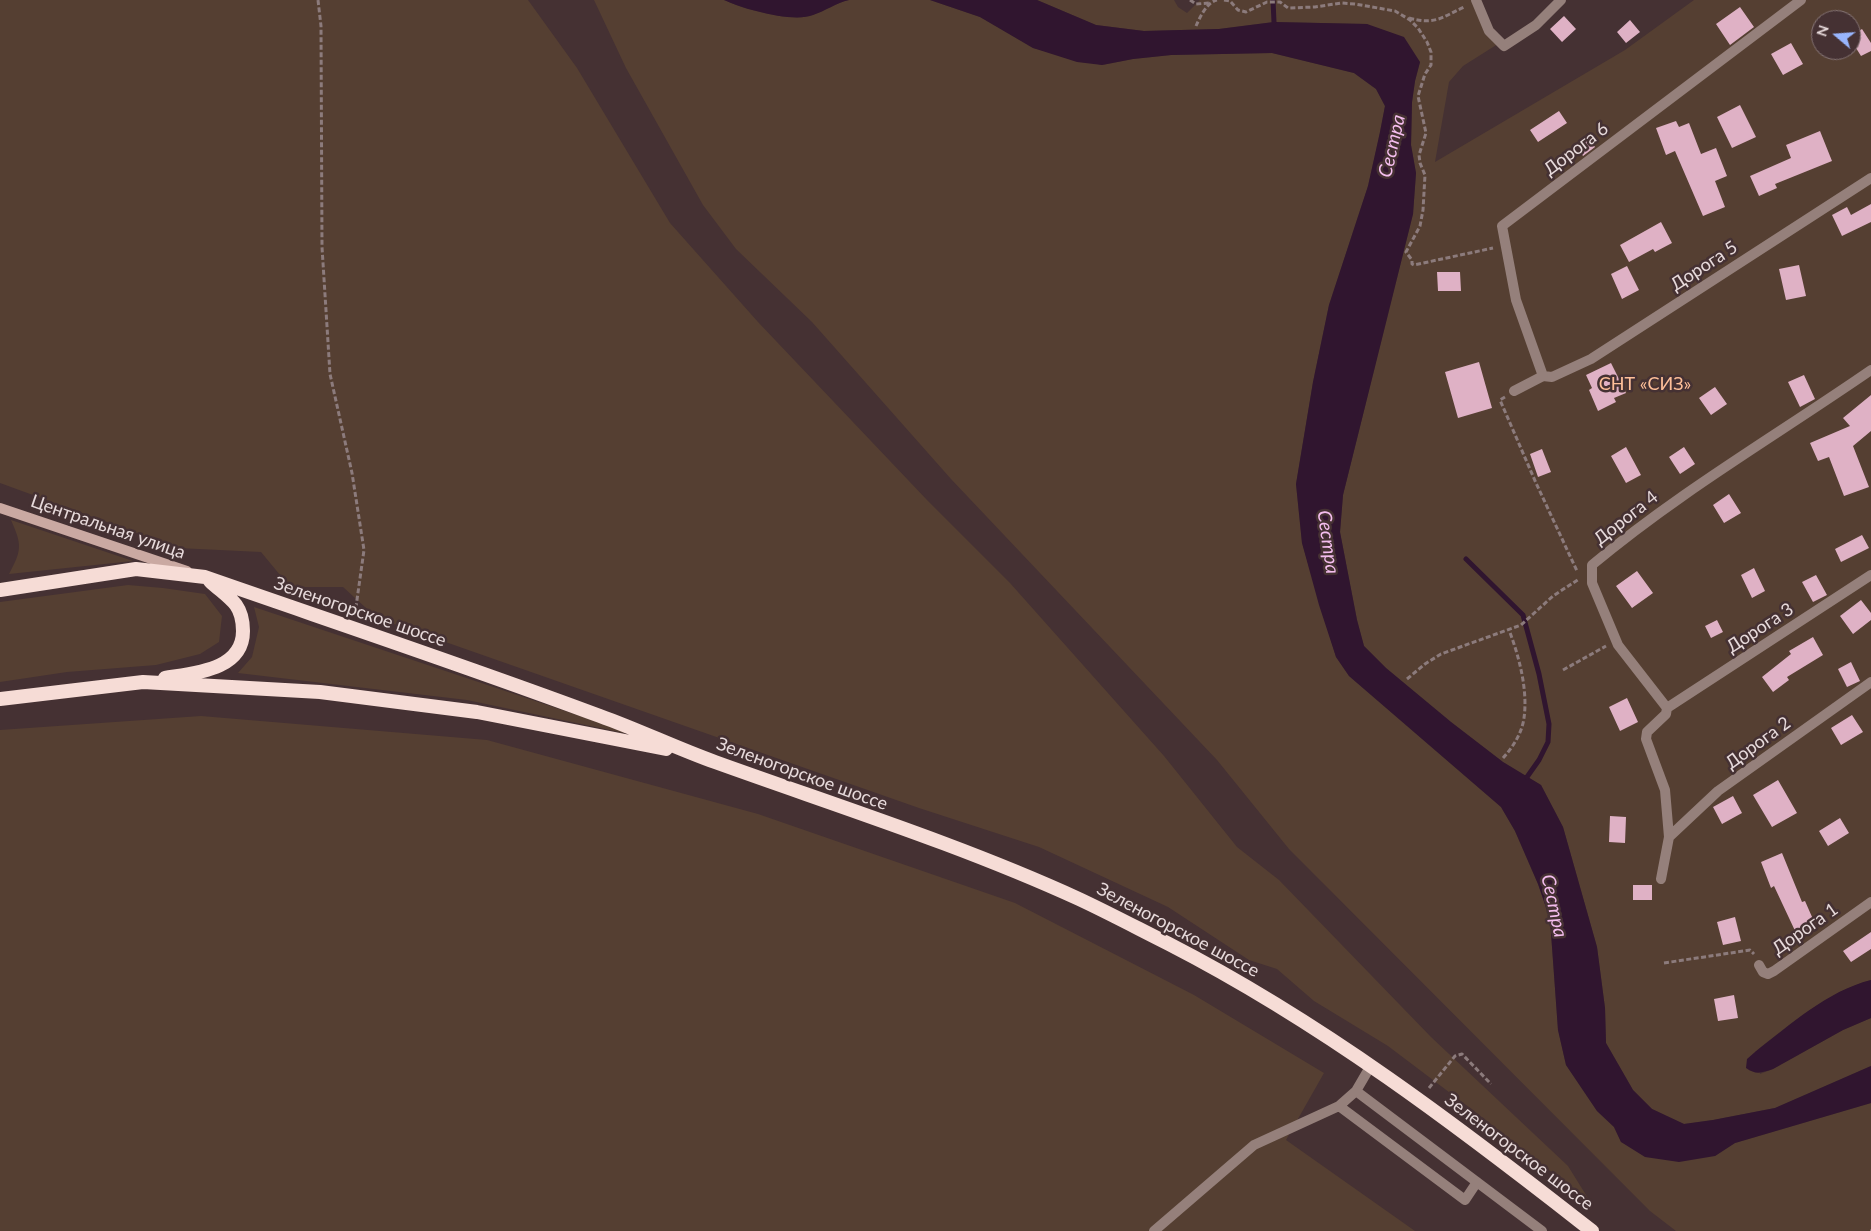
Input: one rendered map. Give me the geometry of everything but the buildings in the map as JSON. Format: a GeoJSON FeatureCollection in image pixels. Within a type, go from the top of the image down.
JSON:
{"type":"FeatureCollection","features":[{"type":"Feature","properties":{"kind":"highway","name":"Зеленогорское шоссе"},"geometry":{"type":"LineString","coordinates":[[0,590],[136,569],[205,577],[602,717],[697,755],[976,856],[1079,899],[1172,945],[1248,987],[1419,1100],[1504,1162],[1592,1231]]}},
{"type":"Feature","properties":{"kind":"highway"},"geometry":{"type":"LineString","coordinates":[[143,682],[210,670],[234,658],[243,640],[243,623],[236,606],[205,577]]}},
{"type":"Feature","properties":{"kind":"highway","name":"Зеленогорское шоссе"},"geometry":{"type":"LineString","coordinates":[[0,699],[143,682],[320,692],[477,712],[697,755]]}},
{"type":"Feature","properties":{"kind":"main road","name":"Центральная улица"},"geometry":{"type":"LineString","coordinates":[[0,508],[205,577]]}},
{"type":"Feature","properties":{"kind":"street"},"geometry":{"type":"LineString","coordinates":[[1473,2],[1489,31],[1504,46],[1536,26],[1561,0]]}},
{"type":"Feature","properties":{"kind":"street","name":"Дорога 6"},"geometry":{"type":"LineString","coordinates":[[1548,377],[1516,300],[1502,226],[1801,0]]}},
{"type":"Feature","properties":{"kind":"street","name":"Дорога 5"},"geometry":{"type":"LineString","coordinates":[[1514,391],[1592,359],[1871,178]]}},
{"type":"Feature","properties":{"kind":"street","name":"Дорога 4"},"geometry":{"type":"LineString","coordinates":[[1667,708],[1618,645],[1592,583],[1592,565],[1630,533],[1690,490],[1871,370]]}},
{"type":"Feature","properties":{"kind":"street","name":"Дорога 3"},"geometry":{"type":"LineString","coordinates":[[1667,708],[1871,575]]}},
{"type":"Feature","properties":{"kind":"street","name":"Дорога 2"},"geometry":{"type":"LineString","coordinates":[[1669,837],[1718,791],[1871,682]]}},
{"type":"Feature","properties":{"kind":"street"},"geometry":{"type":"LineString","coordinates":[[1661,879],[1669,837],[1665,790],[1646,739],[1647,732],[1666,714],[1667,708]]}},
{"type":"Feature","properties":{"kind":"street","name":"Дорога 1"},"geometry":{"type":"LineString","coordinates":[[1760,965],[1763,972],[1768,974],[1774,971],[1871,902]]}},
{"type":"Feature","properties":{"kind":"street"},"geometry":{"type":"LineString","coordinates":[[1154,1231],[1254,1145],[1339,1106],[1356,1091],[1370,1067]]}},
{"type":"Feature","properties":{"kind":"street"},"geometry":{"type":"LineString","coordinates":[[1356,1091],[1542,1231]]}},
{"type":"Feature","properties":{"kind":"street"},"geometry":{"type":"LineString","coordinates":[[1339,1106],[1465,1200],[1477,1182]]}},
{"type":"Feature","properties":{"kind":"path"},"geometry":{"type":"LineString","coordinates":[[318,0],[321,26],[322,247],[330,374],[352,472],[364,550],[353,629]]}},
{"type":"Feature","properties":{"kind":"path"},"geometry":{"type":"LineString","coordinates":[[1190,0],[1196,4],[1211,3],[1217,0]]}},
{"type":"Feature","properties":{"kind":"path"},"geometry":{"type":"LineString","coordinates":[[1224,0],[1230,1],[1238,10],[1246,12],[1267,2],[1280,2],[1288,8],[1315,7],[1341,3],[1355,4],[1395,11],[1418,28],[1427,42],[1431,65],[1425,74],[1418,96],[1426,132],[1419,155],[1425,174],[1423,210],[1420,226],[1406,252],[1414,265],[1506,245]]}},
{"type":"Feature","properties":{"kind":"path"},"geometry":{"type":"LineString","coordinates":[[1341,3],[1346,0]]}},
{"type":"Feature","properties":{"kind":"path"},"geometry":{"type":"LineString","coordinates":[[1404,17],[1425,22],[1437,20],[1473,2]]}},
{"type":"Feature","properties":{"kind":"path"},"geometry":{"type":"LineString","coordinates":[[1196,26],[1211,3]]}},
{"type":"Feature","properties":{"kind":"path"},"geometry":{"type":"LineString","coordinates":[[1500,400],[1578,574],[1592,565]]}},
{"type":"Feature","properties":{"kind":"path"},"geometry":{"type":"LineString","coordinates":[[1407,679],[1440,654],[1521,625],[1547,601],[1570,585]]}},
{"type":"Feature","properties":{"kind":"path"},"geometry":{"type":"LineString","coordinates":[[1503,758],[1514,746],[1524,719],[1522,677],[1515,646],[1509,630]]}},
{"type":"Feature","properties":{"kind":"path"},"geometry":{"type":"LineString","coordinates":[[1563,670],[1616,640]]}},
{"type":"Feature","properties":{"kind":"path"},"geometry":{"type":"LineString","coordinates":[[1664,963],[1750,950],[1760,965]]}},
{"type":"Feature","properties":{"kind":"path"},"geometry":{"type":"LineString","coordinates":[[1419,1100],[1455,1056],[1462,1054],[1491,1084]]}},
{"type":"Feature","properties":{"kind":"green space"},"geometry":{"type":"Polygon","coordinates":[[[0,0],[528,0],[577,68],[670,223],[758,322],[927,500],[1010,583],[1164,756],[1237,847],[1279,880],[1431,1037],[1568,1166],[1591,1203],[1388,1046],[1314,1001],[1277,969],[1249,960],[1168,907],[1039,847],[919,808],[377,618],[343,587],[290,587],[261,552],[178,548],[0,483],[0,0]]]}},
{"type":"Feature","properties":{"kind":"green space"},"geometry":{"type":"Polygon","coordinates":[[[594,0],[724,0],[768,14],[804,17],[849,0],[930,0],[980,17],[1033,48],[1102,65],[1171,55],[1272,53],[1354,73],[1376,89],[1385,106],[1380,132],[1368,186],[1329,305],[1313,382],[1296,484],[1302,543],[1336,657],[1349,676],[1501,807],[1515,831],[1538,884],[1550,919],[1558,1030],[1566,1065],[1597,1111],[1614,1127],[1621,1142],[1715,1156],[1735,1143],[1871,1103],[1871,1231],[1676,1231],[1650,1211],[1289,849],[1217,760],[951,479],[812,322],[736,249],[703,205],[626,68],[594,0]]]}},
{"type":"Feature","properties":{"kind":"green space","name":"СНТ «СИЗ»"},"geometry":{"type":"Polygon","coordinates":[[[1037,0],[1174,0],[1178,7],[1187,13],[1200,0],[1476,0],[1501,42],[1463,66],[1449,82],[1435,162],[1625,50],[1694,0],[1871,0],[1871,980],[1855,985],[1825,1000],[1755,1052],[1760,1074],[1773,1069],[1843,1030],[1871,1018],[1871,1066],[1775,1108],[1684,1124],[1652,1109],[1633,1090],[1606,1043],[1605,1008],[1597,947],[1563,827],[1541,785],[1503,762],[1386,668],[1364,646],[1357,620],[1340,532],[1343,495],[1413,214],[1416,173],[1411,145],[1412,102],[1420,62],[1367,24],[1274,22],[1219,29],[1144,31],[1096,25],[1037,0]]]}},
{"type":"Feature","properties":{"kind":"green space"},"geometry":{"type":"Polygon","coordinates":[[[11,520],[133,561],[9,574],[19,547],[11,520]]]}},
{"type":"Feature","properties":{"kind":"green space"},"geometry":{"type":"Polygon","coordinates":[[[128,585],[205,594],[222,616],[219,642],[200,654],[156,665],[67,672],[0,682],[0,602],[128,585]]]}},
{"type":"Feature","properties":{"kind":"green space"},"geometry":{"type":"Polygon","coordinates":[[[254,607],[643,737],[467,700],[238,673],[252,657],[259,627],[254,607]]]}},
{"type":"Feature","properties":{"kind":"green space"},"geometry":{"type":"Polygon","coordinates":[[[201,716],[487,740],[758,814],[1015,903],[1194,995],[1324,1073],[1286,1140],[1415,1231],[0,1231],[0,730],[201,716]]]}},
{"type":"Feature","properties":{"kind":"water"},"geometry":{"type":"Polygon","coordinates":[[[724,0],[849,0],[813,15],[793,17],[755,11],[724,0]]]}},
{"type":"Feature","properties":{"kind":"water","name":"Сестра"},"geometry":{"type":"Polygon","coordinates":[[[930,0],[1037,0],[1096,25],[1144,31],[1219,29],[1274,22],[1367,24],[1404,37],[1420,62],[1412,102],[1411,145],[1416,173],[1413,214],[1343,495],[1340,532],[1364,646],[1386,668],[1451,722],[1503,762],[1541,785],[1563,827],[1597,947],[1605,1008],[1606,1043],[1633,1090],[1652,1109],[1684,1124],[1775,1108],[1871,1066],[1871,1103],[1735,1143],[1715,1156],[1679,1162],[1645,1157],[1621,1142],[1614,1127],[1597,1111],[1566,1065],[1558,1030],[1550,919],[1538,884],[1515,831],[1501,807],[1349,676],[1336,657],[1302,543],[1296,484],[1313,382],[1329,305],[1368,186],[1380,132],[1385,106],[1376,89],[1354,73],[1272,53],[1171,55],[1102,65],[1077,62],[1033,48],[980,17],[930,0]]]}},
{"type":"Feature","properties":{"kind":"water"},"geometry":{"type":"Polygon","coordinates":[[[1871,980],[1871,1018],[1843,1030],[1773,1069],[1759,1073],[1746,1068],[1747,1059],[1755,1052],[1824,1000],[1855,985],[1871,980]]]}},
{"type":"Feature","properties":{"kind":"waterway"},"geometry":{"type":"LineString","coordinates":[[1273,0],[1274,22]]}},
{"type":"Feature","properties":{"kind":"waterway"},"geometry":{"type":"LineString","coordinates":[[1466,559],[1523,615],[1539,674],[1549,724],[1548,742],[1539,760],[1527,777]]}}]}
